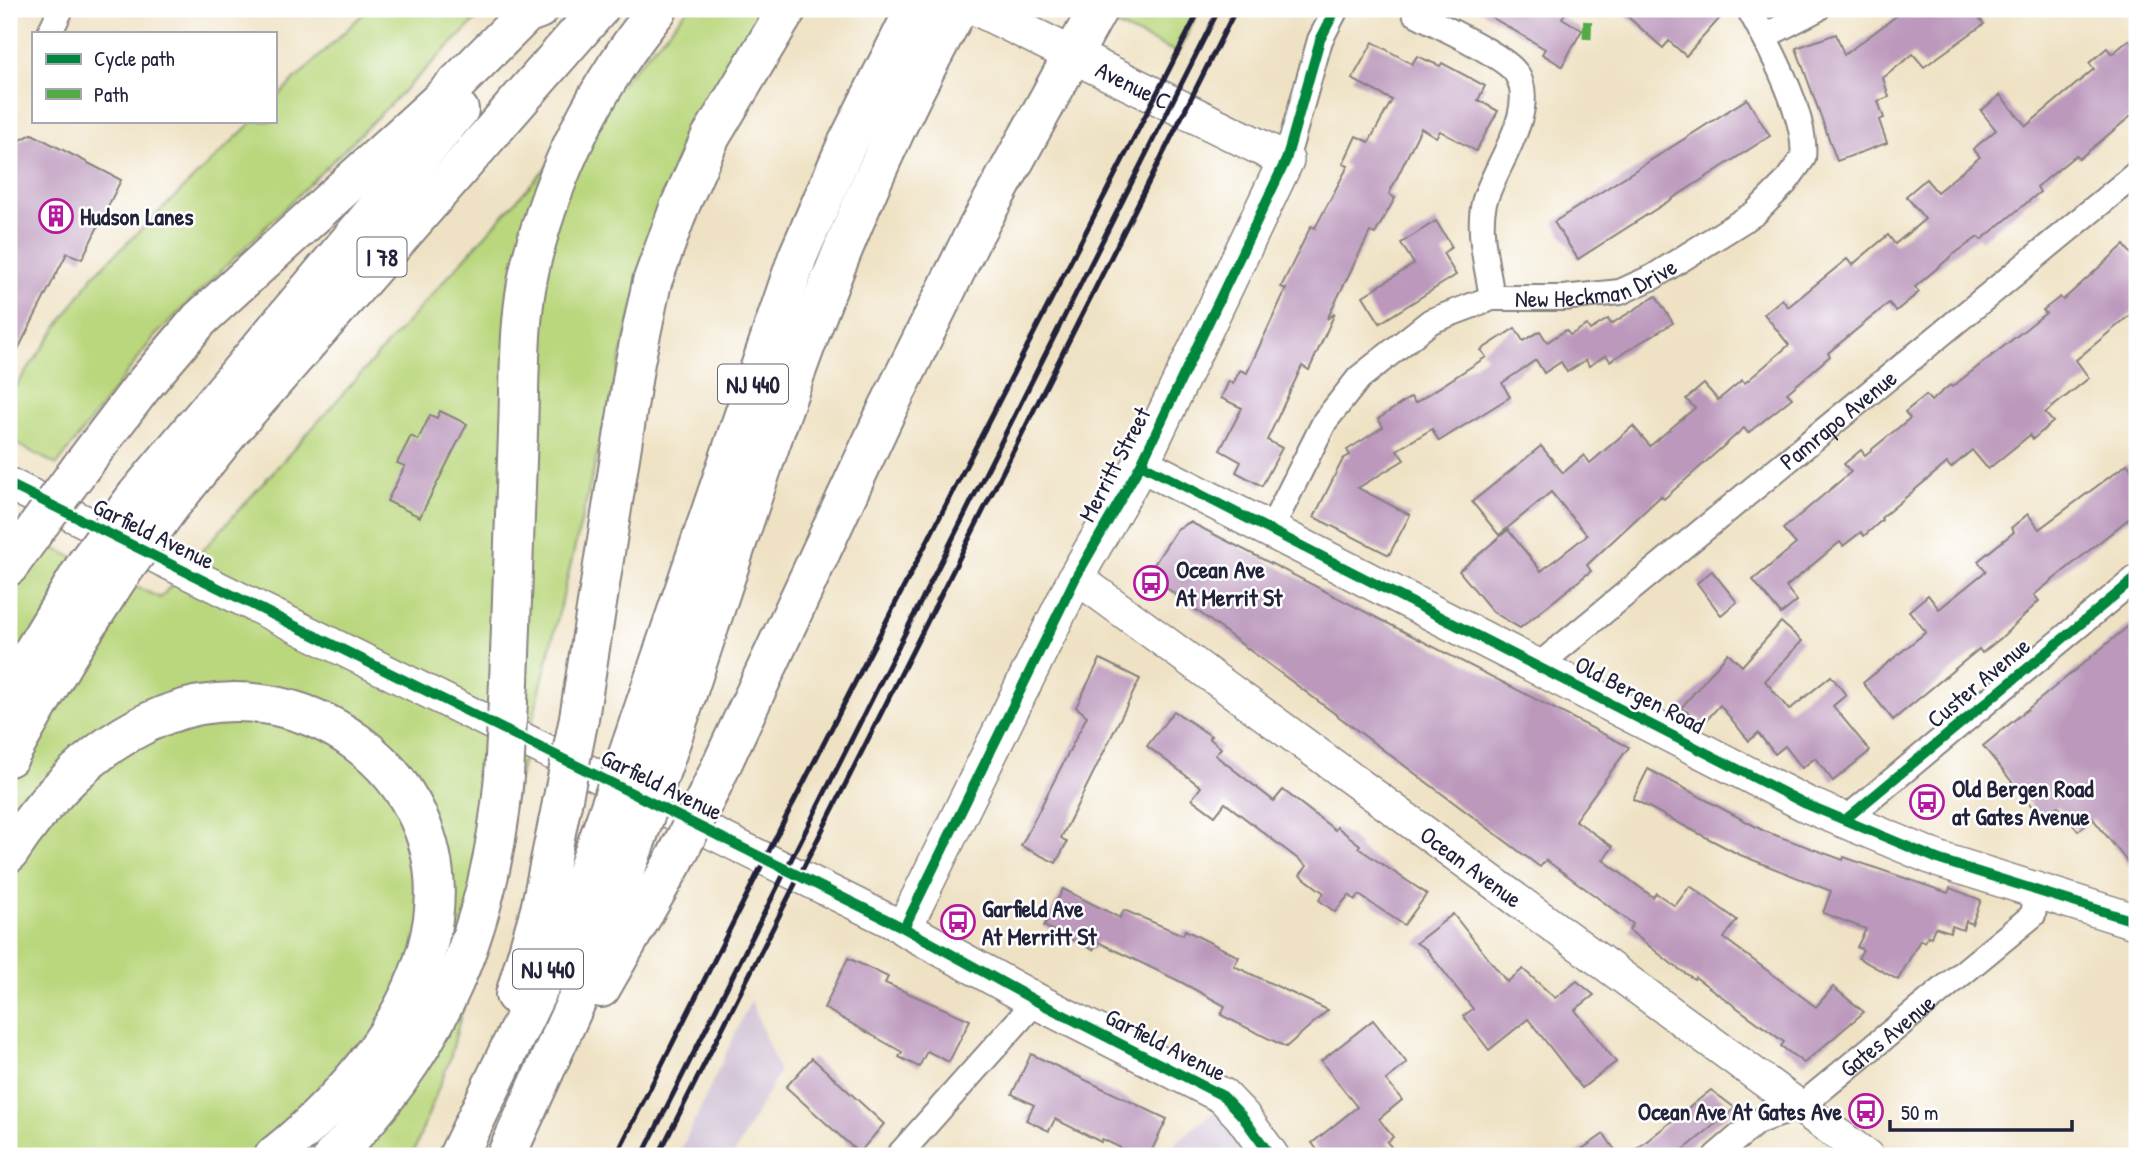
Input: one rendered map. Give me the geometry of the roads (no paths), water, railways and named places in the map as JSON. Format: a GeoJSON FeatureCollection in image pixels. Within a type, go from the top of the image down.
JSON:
{"type":"FeatureCollection","features":[{"type":"Feature","properties":{"kind":"highway"},"geometry":{"type":"LineString","coordinates":[[19,552],[142,387],[200,318],[438,102],[526,14],[541,9]]}},
{"type":"Feature","properties":{"kind":"highway","name":"I 78"},"geometry":{"type":"LineString","coordinates":[[9,691],[153,502],[541,9]]}},
{"type":"Feature","properties":{"kind":"highway","name":"I 78"},"geometry":{"type":"LineString","coordinates":[[153,502],[232,429],[599,9]]}},
{"type":"Feature","properties":{"kind":"highway"},"geometry":{"type":"LineString","coordinates":[[333,1156],[359,1130],[394,1087],[451,992],[482,912],[500,821],[504,776],[521,344],[531,265],[554,186],[589,108],[631,43],[658,9]]}},
{"type":"Feature","properties":{"kind":"highway"},"geometry":{"type":"LineString","coordinates":[[482,1109],[540,910],[562,803],[579,718],[635,362],[652,282],[679,208],[710,138],[787,9]]}},
{"type":"Feature","properties":{"kind":"highway","name":"NJ 440"},"geometry":{"type":"LineString","coordinates":[[514,1140],[586,979],[620,833],[832,276],[878,167],[934,51],[958,9]]}},
{"type":"Feature","properties":{"kind":"highway"},"geometry":{"type":"LineString","coordinates":[[514,1140],[675,859],[709,792],[886,412],[972,238],[1098,9]]}},
{"type":"Feature","properties":{"kind":"highway","name":"NJ 440"},"geometry":{"type":"LineString","coordinates":[[648,754],[798,256],[845,148],[908,20]]}},
{"type":"Feature","properties":{"kind":"highway","name":"I 78"},"geometry":{"type":"LineString","coordinates":[[9,757],[64,661],[101,572]]}},
{"type":"Feature","properties":{"kind":"highway"},"geometry":{"type":"LineString","coordinates":[[9,853],[38,814],[83,765],[138,727],[191,707],[244,701],[298,711],[346,734],[388,771],[405,795],[425,840],[433,891],[429,940],[409,992],[376,1048],[326,1111],[274,1156]]}},
{"type":"Feature","properties":{"kind":"highway","name":"NJ 440"},"geometry":{"type":"LineString","coordinates":[[458,1156],[562,940],[620,833]]}},
{"type":"Feature","properties":{"kind":"main road","name":"Avenue C"},"geometry":{"type":"LineString","coordinates":[[979,9],[1286,160]]}},
{"type":"Feature","properties":{"kind":"main road","name":"Merritt Street"},"geometry":{"type":"LineString","coordinates":[[904,928],[1076,577],[1141,464],[1286,160]]}},
{"type":"Feature","properties":{"kind":"main road","name":"Old Bergen Road"},"geometry":{"type":"LineString","coordinates":[[1141,464],[1539,665],[1806,804],[1940,860],[2037,891],[2133,917]]}},
{"type":"Feature","properties":{"kind":"main road","name":"Garfield Avenue"},"geometry":{"type":"LineString","coordinates":[[904,928],[1036,1001],[1223,1096],[1242,1116],[1271,1156]]}},
{"type":"Feature","properties":{"kind":"street","name":"Merritt Street"},"geometry":{"type":"LineString","coordinates":[[1286,160],[1320,40],[1336,9]]}},
{"type":"Feature","properties":{"kind":"street","name":"New Heckman Drive"},"geometry":{"type":"LineString","coordinates":[[1270,531],[1325,421],[1359,378],[1430,321],[1492,298],[1563,298],[1620,292],[1664,271],[1763,205],[1798,168],[1805,147],[1778,63],[1749,9]]}},
{"type":"Feature","properties":{"kind":"street"},"geometry":{"type":"LineString","coordinates":[[1765,36],[1817,9]]}},
{"type":"Feature","properties":{"kind":"street"},"geometry":{"type":"LineString","coordinates":[[1415,13],[1496,57],[1516,72],[1523,91],[1523,109],[1484,204],[1482,229],[1492,298]]}},
{"type":"Feature","properties":{"kind":"street","name":"Pamrapo Avenue"},"geometry":{"type":"LineString","coordinates":[[1539,665],[2137,173]]}},
{"type":"Feature","properties":{"kind":"street","name":"Garfield Avenue"},"geometry":{"type":"LineString","coordinates":[[9,484],[904,928]]}},
{"type":"Feature","properties":{"kind":"street","name":"Ocean Avenue"},"geometry":{"type":"LineString","coordinates":[[1076,577],[1867,1156]]}},
{"type":"Feature","properties":{"kind":"street","name":"Custer Avenue"},"geometry":{"type":"LineString","coordinates":[[1846,819],[2137,578]]}},
{"type":"Feature","properties":{"kind":"street","name":"Gates Avenue"},"geometry":{"type":"LineString","coordinates":[[1716,1156],[1756,1122],[1800,1107],[2033,915],[2037,891]]}},
{"type":"Feature","properties":{"kind":"street"},"geometry":{"type":"LineString","coordinates":[[898,1156],[1036,1001]]}},
{"type":"Feature","properties":{"kind":"railway"},"geometry":{"type":"LineString","coordinates":[[616,1156],[785,819],[1200,9]]}},
{"type":"Feature","properties":{"kind":"railway"},"geometry":{"type":"LineString","coordinates":[[642,1156],[1219,9]]}},
{"type":"Feature","properties":{"kind":"railway"},"geometry":{"type":"LineString","coordinates":[[658,1156],[1236,9]]}},
{"type":"Feature","properties":{"kind":"place","name":"Hudson Lanes"},"geometry":{"type":"Point","coordinates":[56,216]}},
{"type":"Feature","properties":{"kind":"place","name":"Ocean Ave At Merrit St"},"geometry":{"type":"Point","coordinates":[1151,583]}},
{"type":"Feature","properties":{"kind":"place","name":"Old Bergen Road at Gates Avenue"},"geometry":{"type":"Point","coordinates":[1927,802]}},
{"type":"Feature","properties":{"kind":"place","name":"Garfield Ave At Merritt St"},"geometry":{"type":"Point","coordinates":[958,922]}},
{"type":"Feature","properties":{"kind":"place","name":"Ocean Ave At Gates Ave"},"geometry":{"type":"Point","coordinates":[1866,1111]}}]}
